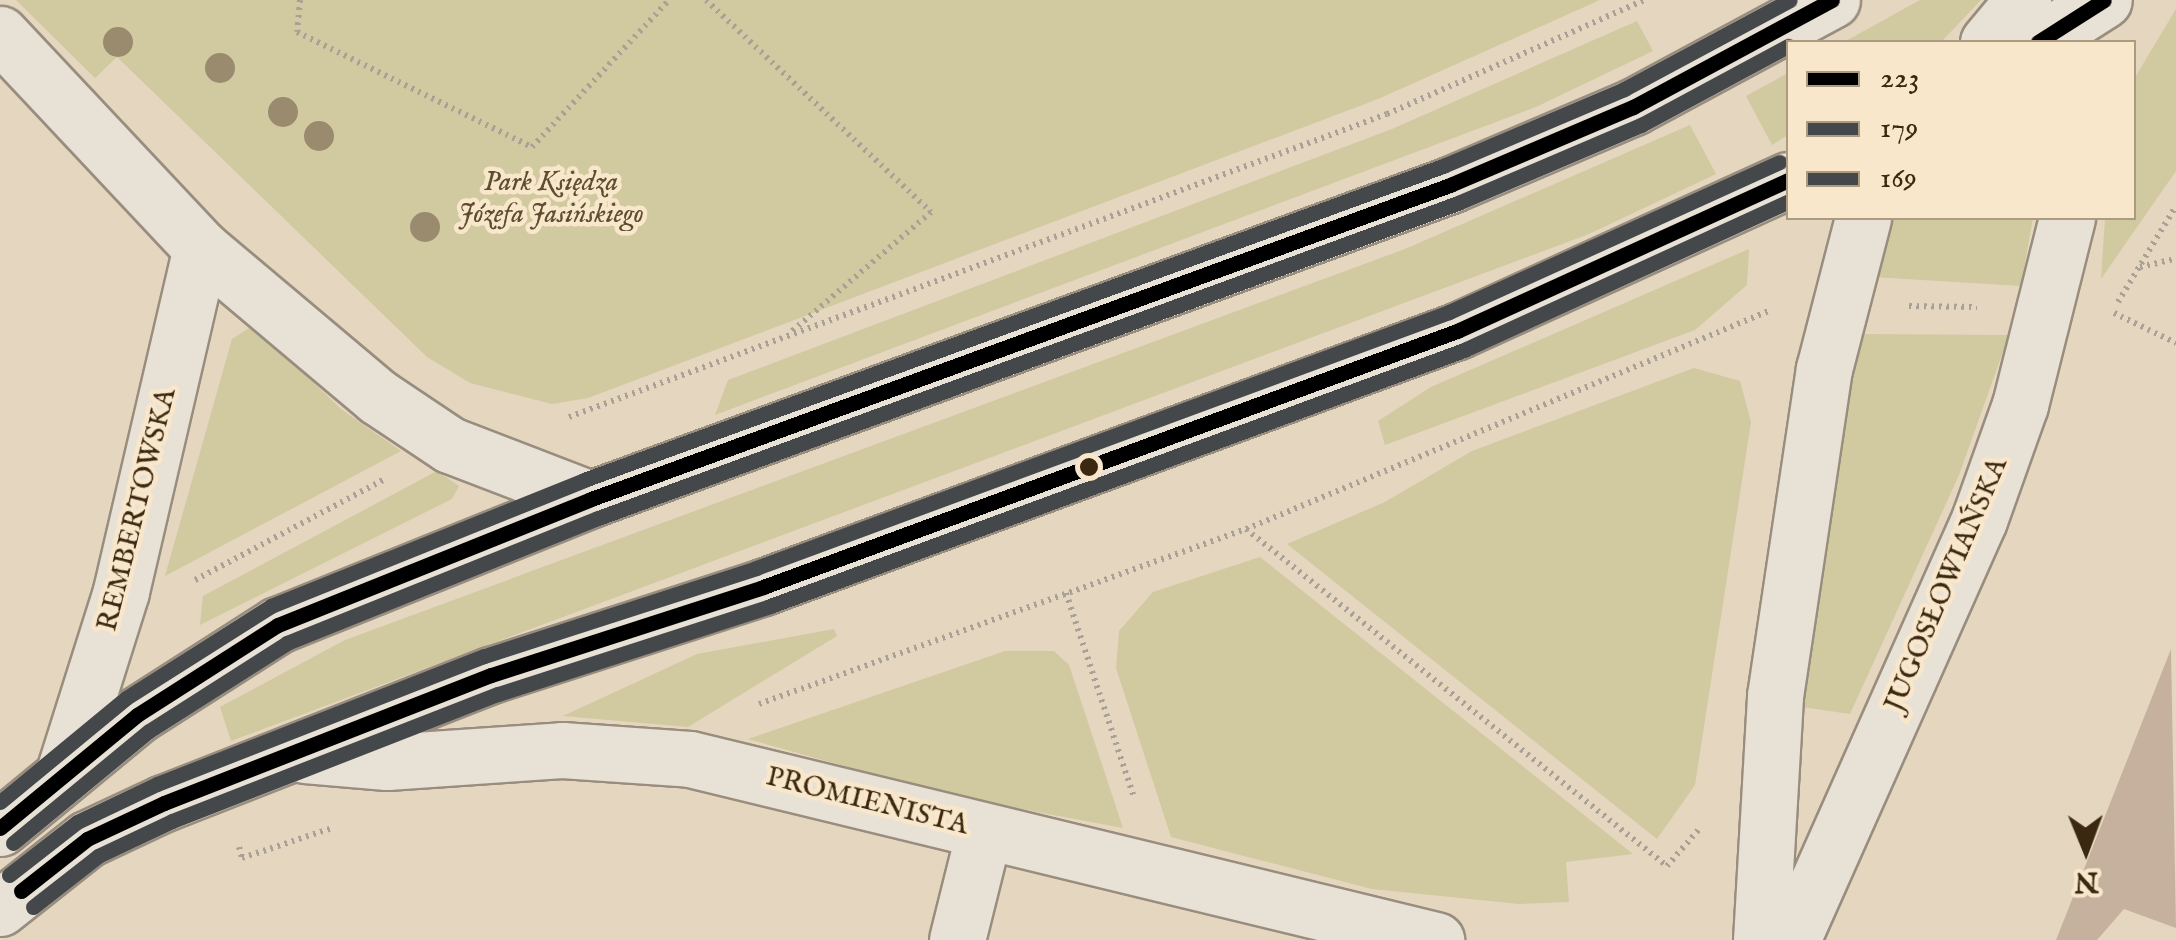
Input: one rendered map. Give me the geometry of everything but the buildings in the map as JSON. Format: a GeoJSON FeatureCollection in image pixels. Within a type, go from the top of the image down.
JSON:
{"type":"FeatureCollection","features":[{"type":"Feature","properties":{"kind":"street"},"geometry":{"type":"LineString","coordinates":[[0,828],[66,769],[278,624],[591,499],[1450,185],[1633,107],[1832,0]]}},
{"type":"Feature","properties":{"kind":"street"},"geometry":{"type":"LineString","coordinates":[[1990,40],[2022,0]]}},
{"type":"Feature","properties":{"kind":"street"},"geometry":{"type":"LineString","coordinates":[[2041,40],[2104,0]]}},
{"type":"Feature","properties":{"kind":"street"},"geometry":{"type":"LineString","coordinates":[[2102,40],[2126,0]]}},
{"type":"Feature","properties":{"kind":"street"},"geometry":{"type":"LineString","coordinates":[[0,34],[202,248],[378,397],[450,445],[591,499]]}},
{"type":"Feature","properties":{"kind":"street","name":"PROMIENISTA"},"geometry":{"type":"LineString","coordinates":[[0,908],[87,838],[287,755],[1457,330],[1786,181]]}},
{"type":"Feature","properties":{"kind":"street"},"geometry":{"type":"LineString","coordinates":[[1761,940],[1775,696],[1838,304],[1862,220]]}},
{"type":"Feature","properties":{"kind":"street","name":"JUGOSŁOWIAŃSKA"},"geometry":{"type":"LineString","coordinates":[[1792,940],[1979,520],[2047,309],[2067,220]]}},
{"type":"Feature","properties":{"kind":"street","name":"REMBERTOWSKA"},"geometry":{"type":"LineString","coordinates":[[66,769],[121,591],[202,248]]}},
{"type":"Feature","properties":{"kind":"street","name":"PROMIENISTA"},"geometry":{"type":"LineString","coordinates":[[287,755],[387,762],[562,750],[690,759],[1436,940]]}},
{"type":"Feature","properties":{"kind":"street"},"geometry":{"type":"LineString","coordinates":[[958,940],[984,832]]}},
{"type":"Feature","properties":{"kind":"path"},"geometry":{"type":"LineString","coordinates":[[300,0],[296,32],[532,147],[669,0]]}},
{"type":"Feature","properties":{"kind":"path"},"geometry":{"type":"LineString","coordinates":[[706,0],[931,212],[785,337]]}},
{"type":"Feature","properties":{"kind":"path"},"geometry":{"type":"LineString","coordinates":[[558,420],[1387,114],[1644,0]]}},
{"type":"Feature","properties":{"kind":"path"},"geometry":{"type":"LineString","coordinates":[[2112,312],[2176,206]]}},
{"type":"Feature","properties":{"kind":"path"},"geometry":{"type":"LineString","coordinates":[[2139,267],[2176,259]]}},
{"type":"Feature","properties":{"kind":"path"},"geometry":{"type":"LineString","coordinates":[[690,759],[744,709],[1246,529],[1791,302],[2112,312],[2176,342]]}},
{"type":"Feature","properties":{"kind":"path"},"geometry":{"type":"LineString","coordinates":[[1246,529],[1667,866]]}},
{"type":"Feature","properties":{"kind":"path"},"geometry":{"type":"LineString","coordinates":[[1066,593],[1159,874]]}},
{"type":"Feature","properties":{"kind":"green space","name":"Park Księdza Józefa Jasińskiego"},"geometry":{"type":"Polygon","coordinates":[[[16,0],[1600,0],[1378,99],[588,398],[552,404],[470,383],[427,357],[117,57],[95,78],[16,0]]]}},
{"type":"Feature","properties":{"kind":"green space"},"geometry":{"type":"Polygon","coordinates":[[[1920,0],[1981,0],[1943,40],[1848,40],[1920,0]]]}},
{"type":"Feature","properties":{"kind":"green space"},"geometry":{"type":"Polygon","coordinates":[[[2176,9],[2176,171],[2101,279],[2105,220],[2136,220],[2136,76],[2176,9]]]}},
{"type":"Feature","properties":{"kind":"green space"},"geometry":{"type":"Polygon","coordinates":[[[1637,21],[1653,51],[1536,107],[715,415],[728,380],[1392,129],[1637,21]]]}},
{"type":"Feature","properties":{"kind":"green space"},"geometry":{"type":"Polygon","coordinates":[[[1786,74],[1786,136],[1772,145],[1746,96],[1786,74]]]}},
{"type":"Feature","properties":{"kind":"green space"},"geometry":{"type":"Polygon","coordinates":[[[1690,125],[1716,174],[1589,234],[231,741],[220,707],[345,640],[1405,249],[1690,125]]]}},
{"type":"Feature","properties":{"kind":"green space"},"geometry":{"type":"Polygon","coordinates":[[[1893,220],[2033,220],[2021,286],[1873,277],[1893,220]]]}},
{"type":"Feature","properties":{"kind":"green space"},"geometry":{"type":"Polygon","coordinates":[[[1749,249],[1747,285],[1695,330],[1385,445],[1378,421],[1431,387],[1749,249]]]}},
{"type":"Feature","properties":{"kind":"green space"},"geometry":{"type":"Polygon","coordinates":[[[254,325],[341,409],[401,451],[165,576],[232,339],[254,325]]]}},
{"type":"Feature","properties":{"kind":"green space"},"geometry":{"type":"Polygon","coordinates":[[[1857,334],[2009,335],[1959,475],[1850,714],[1802,707],[1857,334]]]}},
{"type":"Feature","properties":{"kind":"green space"},"geometry":{"type":"Polygon","coordinates":[[[1694,368],[1740,381],[1751,422],[1695,785],[1657,839],[1287,544],[1385,502],[1472,451],[1694,368]]]}},
{"type":"Feature","properties":{"kind":"green space"},"geometry":{"type":"Polygon","coordinates":[[[437,471],[459,486],[452,499],[200,625],[203,596],[437,471]]]}},
{"type":"Feature","properties":{"kind":"green space"},"geometry":{"type":"Polygon","coordinates":[[[1260,557],[1633,854],[1566,862],[1569,902],[1519,904],[1372,889],[1171,837],[1116,668],[1119,631],[1153,592],[1260,557]]]}},
{"type":"Feature","properties":{"kind":"green space"},"geometry":{"type":"Polygon","coordinates":[[[834,629],[837,636],[688,727],[563,716],[697,654],[834,629]]]}},
{"type":"Feature","properties":{"kind":"green space"},"geometry":{"type":"Polygon","coordinates":[[[1005,651],[1054,651],[1069,665],[1123,828],[951,796],[748,739],[1005,651]]]}},
{"type":"Feature","properties":{"kind":"transit line","name":"169"},"geometry":{"type":"LineString","coordinates":[[0,802],[126,698],[271,606],[584,480],[1443,166],[1624,89],[1790,0]]}},
{"type":"Feature","properties":{"kind":"transit line","name":"223"},"geometry":{"type":"LineString","coordinates":[[0,828],[137,715],[278,625],[591,499],[1450,185],[1633,107],[1832,0]]}},
{"type":"Feature","properties":{"kind":"transit line","name":"223"},"geometry":{"type":"LineString","coordinates":[[2041,40],[2104,0]]}},
{"type":"Feature","properties":{"kind":"transit line","name":"179"},"geometry":{"type":"LineString","coordinates":[[13,843],[149,731],[287,643],[598,518],[1458,203],[1641,125],[1786,47]]}},
{"type":"Feature","properties":{"kind":"transit line","name":"169"},"geometry":{"type":"LineString","coordinates":[[9,875],[77,822],[157,784],[484,656],[756,568],[1449,312],[1780,162]]}},
{"type":"Feature","properties":{"kind":"transit line","name":"223"},"geometry":{"type":"LineString","coordinates":[[21,891],[87,839],[164,803],[491,675],[763,587],[1457,331],[1786,181]]}},
{"type":"Feature","properties":{"kind":"transit line","name":"179"},"geometry":{"type":"LineString","coordinates":[[33,907],[98,856],[172,821],[498,694],[770,606],[1464,350],[1786,203]]}}]}
